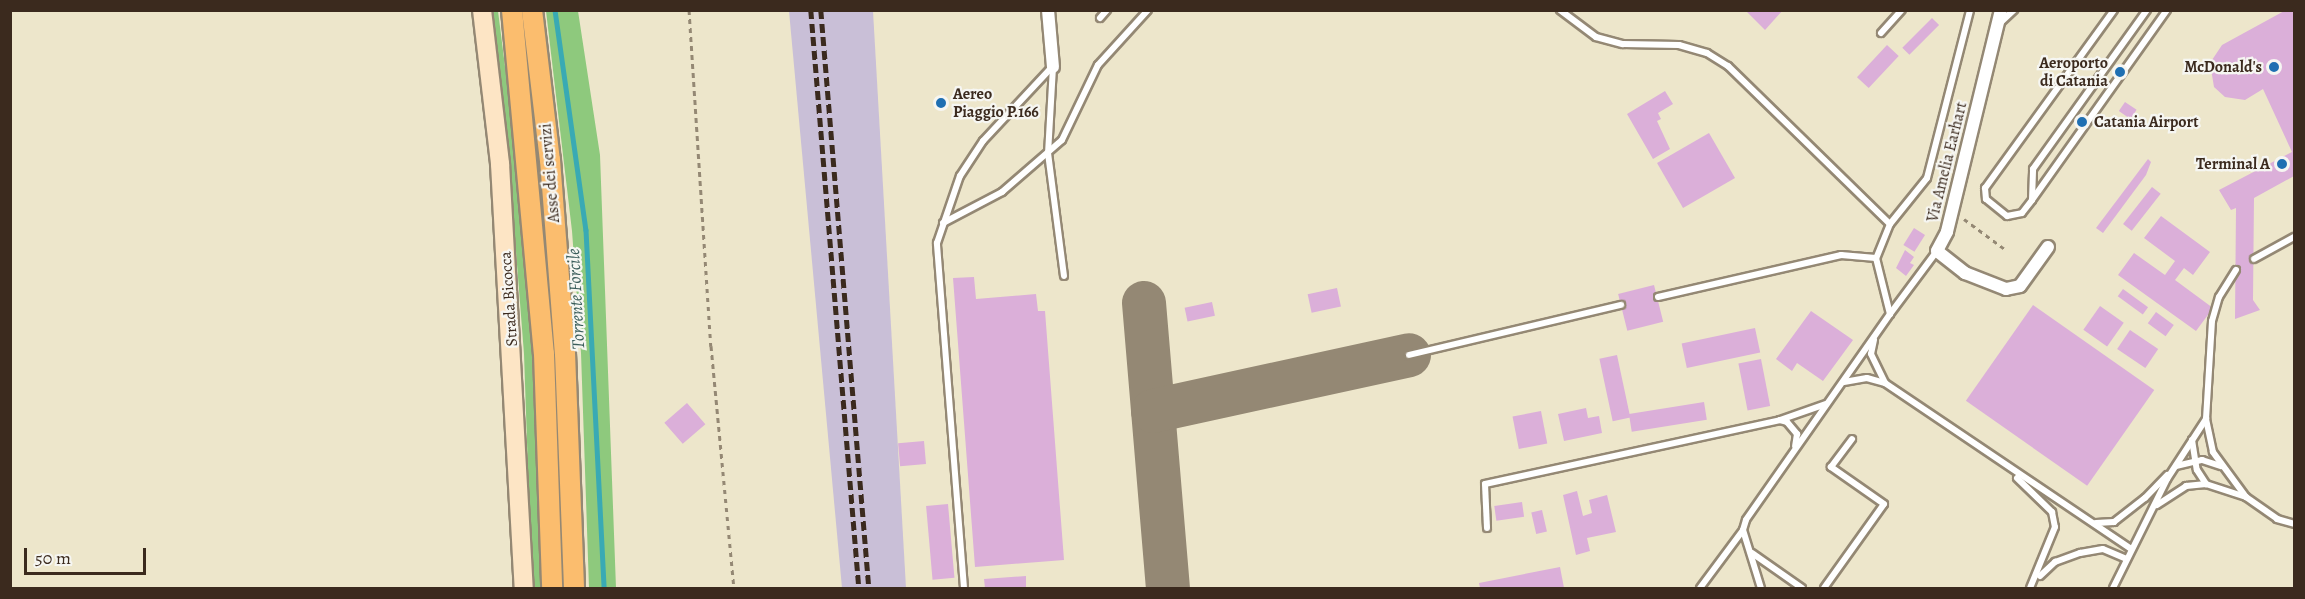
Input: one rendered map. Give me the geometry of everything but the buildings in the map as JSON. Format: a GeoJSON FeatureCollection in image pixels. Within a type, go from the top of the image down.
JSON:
{"type":"FeatureCollection","features":[{"type":"Feature","properties":{"kind":"main road","name":"Strada Bicocca"},"geometry":{"type":"LineString","coordinates":[[482,10],[500,164],[524,588]]}},
{"type":"Feature","properties":{"kind":"main road","name":"Asse dei servizi"},"geometry":{"type":"LineString","coordinates":[[512,10],[544,354],[552,588]]}},
{"type":"Feature","properties":{"kind":"main road","name":"Asse dei servizi"},"geometry":{"type":"LineString","coordinates":[[532,10],[550,160],[566,353],[574,588]]}},
{"type":"Feature","properties":{"kind":"street"},"geometry":{"type":"LineString","coordinates":[[1048,10],[1053,67]]}},
{"type":"Feature","properties":{"kind":"street","name":"Via Amelia Earhart"},"geometry":{"type":"LineString","coordinates":[[1937,251],[1947,232],[2001,10]]}},
{"type":"Feature","properties":{"kind":"street"},"geometry":{"type":"LineString","coordinates":[[1937,251],[1970,276],[2006,289],[2019,286],[2048,248]]}},
{"type":"Feature","properties":{"kind":"lane"},"geometry":{"type":"LineString","coordinates":[[1100,18],[1107,10]]}},
{"type":"Feature","properties":{"kind":"lane"},"geometry":{"type":"LineString","coordinates":[[943,223],[1002,192],[1048,153],[1069,130],[1075,107],[1098,65],[1148,10]]}},
{"type":"Feature","properties":{"kind":"lane"},"geometry":{"type":"LineString","coordinates":[[1560,10],[1596,38],[1623,44],[1679,45],[1707,53],[1728,66],[1890,224]]}},
{"type":"Feature","properties":{"kind":"lane"},"geometry":{"type":"LineString","coordinates":[[1881,33],[1902,10]]}},
{"type":"Feature","properties":{"kind":"lane"},"geometry":{"type":"LineString","coordinates":[[1890,314],[1876,258],[1890,224],[1927,178],[1970,10]]}},
{"type":"Feature","properties":{"kind":"lane"},"geometry":{"type":"LineString","coordinates":[[1998,24],[2013,10]]}},
{"type":"Feature","properties":{"kind":"lane"},"geometry":{"type":"LineString","coordinates":[[2114,10],[1985,188],[1986,199],[2007,216],[2022,213],[2167,10]]}},
{"type":"Feature","properties":{"kind":"lane"},"geometry":{"type":"LineString","coordinates":[[2032,200],[2033,169],[2147,10]]}},
{"type":"Feature","properties":{"kind":"lane"},"geometry":{"type":"LineString","coordinates":[[1053,67],[1048,153],[1064,276]]}},
{"type":"Feature","properties":{"kind":"lane"},"geometry":{"type":"LineString","coordinates":[[964,588],[937,243],[960,176],[983,141],[1053,67]]}},
{"type":"Feature","properties":{"kind":"lane"},"geometry":{"type":"LineString","coordinates":[[2254,259],[2295,237]]}},
{"type":"Feature","properties":{"kind":"lane"},"geometry":{"type":"LineString","coordinates":[[1700,588],[1743,530],[1746,520],[1856,362],[1937,251]]}},
{"type":"Feature","properties":{"kind":"lane"},"geometry":{"type":"LineString","coordinates":[[1658,297],[1841,255],[1876,258]]}},
{"type":"Feature","properties":{"kind":"lane"},"geometry":{"type":"LineString","coordinates":[[2236,270],[2219,297],[2212,321],[2206,418],[2213,452],[2246,497]]}},
{"type":"Feature","properties":{"kind":"lane"},"geometry":{"type":"LineString","coordinates":[[1409,355],[1621,306]]}},
{"type":"Feature","properties":{"kind":"lane"},"geometry":{"type":"LineString","coordinates":[[1877,333],[1871,354],[1885,384]]}},
{"type":"Feature","properties":{"kind":"lane"},"geometry":{"type":"LineString","coordinates":[[1839,387],[1857,378],[1885,384],[2001,465],[2096,523],[2131,549]]}},
{"type":"Feature","properties":{"kind":"lane"},"geometry":{"type":"LineString","coordinates":[[1487,528],[1485,484],[1779,420],[1827,404]]}},
{"type":"Feature","properties":{"kind":"lane"},"geometry":{"type":"LineString","coordinates":[[2113,588],[2148,517],[2206,418]]}},
{"type":"Feature","properties":{"kind":"lane"},"geometry":{"type":"LineString","coordinates":[[1779,420],[1787,422],[1797,434],[1793,452]]}},
{"type":"Feature","properties":{"kind":"lane"},"geometry":{"type":"LineString","coordinates":[[1824,588],[1884,504],[1831,467],[1852,439]]}},
{"type":"Feature","properties":{"kind":"lane"},"geometry":{"type":"LineString","coordinates":[[2192,439],[2194,462],[2206,483]]}},
{"type":"Feature","properties":{"kind":"lane"},"geometry":{"type":"LineString","coordinates":[[2096,523],[2114,522],[2145,498],[2176,466],[2194,462],[2215,462],[2224,468]]}},
{"type":"Feature","properties":{"kind":"lane"},"geometry":{"type":"LineString","coordinates":[[2001,465],[2052,512],[2055,527],[2037,578]]}},
{"type":"Feature","properties":{"kind":"lane"},"geometry":{"type":"LineString","coordinates":[[2148,517],[2171,492],[2206,483],[2246,497],[2277,519],[2295,524]]}},
{"type":"Feature","properties":{"kind":"lane"},"geometry":{"type":"LineString","coordinates":[[1743,530],[1761,588]]}},
{"type":"Feature","properties":{"kind":"lane"},"geometry":{"type":"LineString","coordinates":[[2030,588],[2037,578],[2055,562],[2080,553],[2103,549],[2126,559]]}},
{"type":"Feature","properties":{"kind":"lane"},"geometry":{"type":"LineString","coordinates":[[1752,553],[1802,588]]}},
{"type":"Feature","properties":{"kind":"path"},"geometry":{"type":"LineString","coordinates":[[689,10],[711,346],[734,588]]}},
{"type":"Feature","properties":{"kind":"path"},"geometry":{"type":"LineString","coordinates":[[1961,217],[2006,250]]}},
{"type":"Feature","properties":{"kind":"shaded area"},"geometry":{"type":"Polygon","coordinates":[[[789,11],[873,11],[906,588],[842,588],[789,11]]]}},
{"type":"Feature","properties":{"kind":"green space"},"geometry":{"type":"Polygon","coordinates":[[[492,11],[498,11],[517,161],[532,354],[541,588],[532,588],[524,354],[509,162],[492,11]]]}},
{"type":"Feature","properties":{"kind":"green space"},"geometry":{"type":"Polygon","coordinates":[[[546,11],[578,11],[600,155],[616,588],[589,588],[581,353],[572,231],[546,11]]]}},
{"type":"Feature","properties":{"kind":"waterway","name":"Torrente Forcile"},"geometry":{"type":"LineString","coordinates":[[555,10],[586,230],[604,588]]}},
{"type":"Feature","properties":{"kind":"taxiway"},"geometry":{"type":"LineString","coordinates":[[1144,303],[1168,588]]}},
{"type":"Feature","properties":{"kind":"taxiway"},"geometry":{"type":"LineString","coordinates":[[1153,411],[1409,355]]}},
{"type":"Feature","properties":{"kind":"railway"},"geometry":{"type":"LineString","coordinates":[[811,10],[859,588]]}},
{"type":"Feature","properties":{"kind":"railway"},"geometry":{"type":"LineString","coordinates":[[821,10],[869,588]]}},
{"type":"Feature","properties":{"kind":"place","name":"McDonald's"},"geometry":{"type":"Point","coordinates":[2274,67]}},
{"type":"Feature","properties":{"kind":"place","name":"Aeroporto di Catania"},"geometry":{"type":"Point","coordinates":[2120,72]}},
{"type":"Feature","properties":{"kind":"place","name":"Aereo Piaggio P.166"},"geometry":{"type":"Point","coordinates":[941,103]}},
{"type":"Feature","properties":{"kind":"place","name":"Catania Airport"},"geometry":{"type":"Point","coordinates":[2082,122]}},
{"type":"Feature","properties":{"kind":"place","name":"Terminal A"},"geometry":{"type":"Point","coordinates":[2282,164]}}]}
